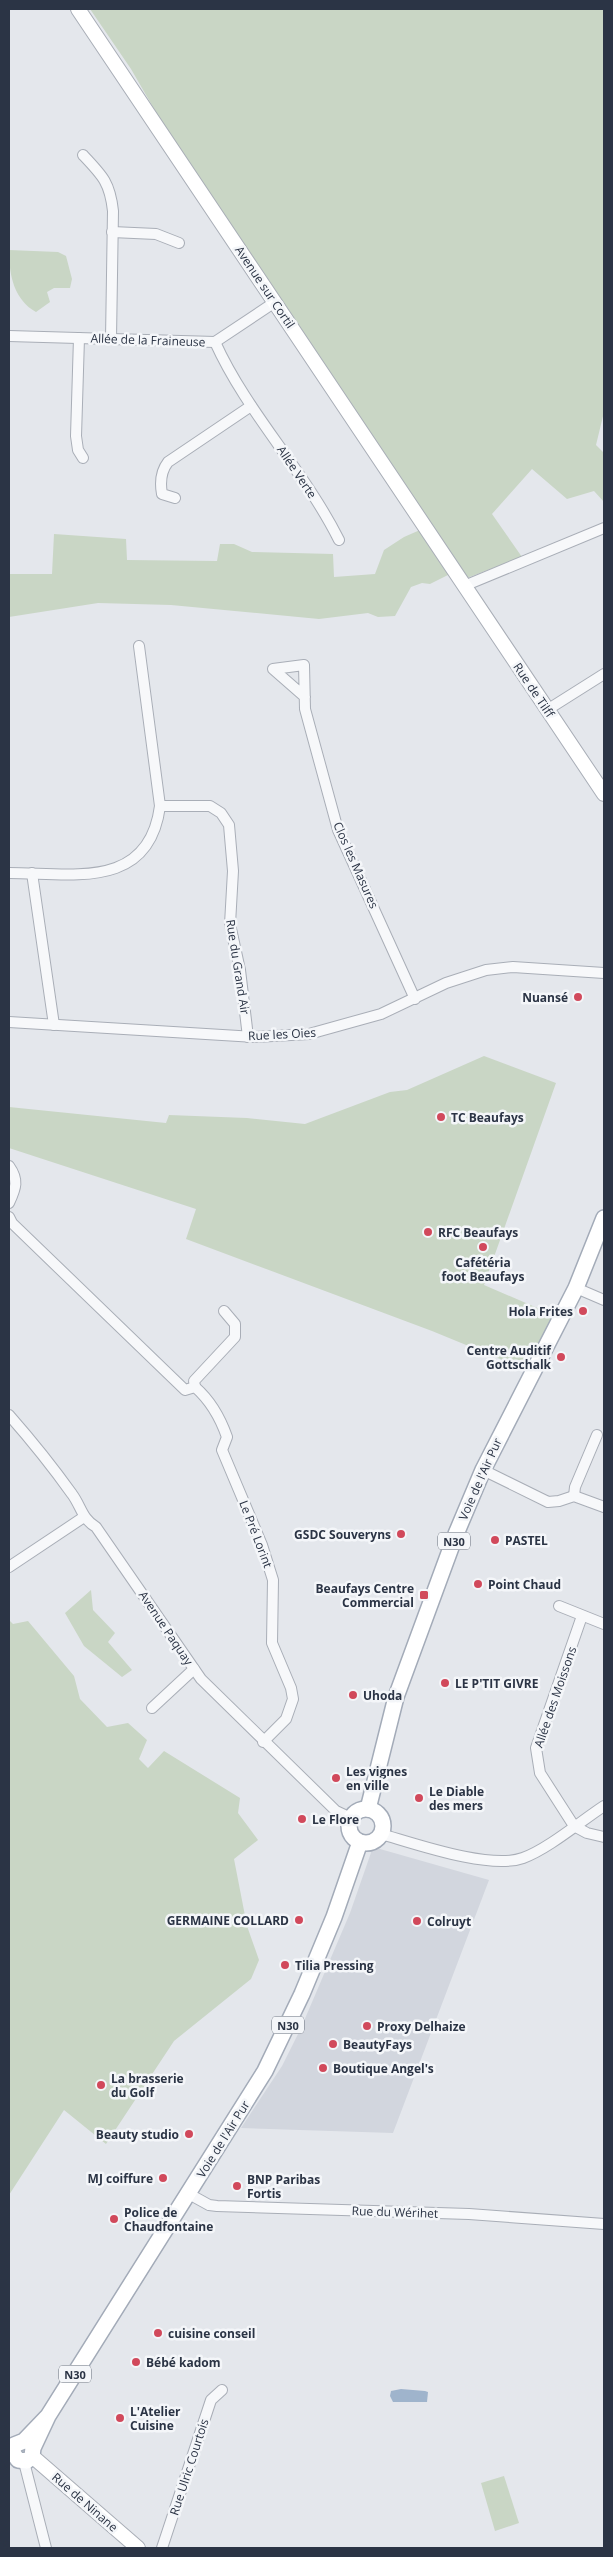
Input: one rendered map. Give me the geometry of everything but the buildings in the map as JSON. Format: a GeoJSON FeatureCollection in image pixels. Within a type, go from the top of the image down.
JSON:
{"type":"FeatureCollection","features":[{"type":"Feature","properties":{"kind":"main road","name":"Avenue sur Cortil"},"geometry":{"type":"LineString","coordinates":[[78,9],[450,566]]}},
{"type":"Feature","properties":{"kind":"main road","name":"Rue de Tilff"},"geometry":{"type":"LineString","coordinates":[[450,566],[604,794]]}},
{"type":"Feature","properties":{"kind":"main road","name":"Voie de l'Air Pur"},"geometry":{"type":"LineString","coordinates":[[368,1809],[396,1697],[483,1470],[576,1288],[604,1218]]}},
{"type":"Feature","properties":{"kind":"main road"},"geometry":{"type":"LineString","coordinates":[[368,1809],[381,1818],[381,1834],[372,1842],[360,1842],[350,1832],[351,1818],[358,1811],[368,1809]]}},
{"type":"Feature","properties":{"kind":"main road","name":"Voie de l'Air Pur"},"geometry":{"type":"LineString","coordinates":[[23,2454],[240,2113],[286,2030],[334,1917],[360,1842]]}},
{"type":"Feature","properties":{"kind":"main road","name":"Rue de Ninane"},"geometry":{"type":"LineString","coordinates":[[23,2454],[138,2548]]}},
{"type":"Feature","properties":{"kind":"street"},"geometry":{"type":"LineString","coordinates":[[84,155],[105,178],[111,192],[110,339]]}},
{"type":"Feature","properties":{"kind":"street"},"geometry":{"type":"LineString","coordinates":[[112,232],[150,233],[179,243]]}},
{"type":"Feature","properties":{"kind":"street","name":"Allée de la Fraineuse"},"geometry":{"type":"LineString","coordinates":[[9,336],[215,342],[275,302]]}},
{"type":"Feature","properties":{"kind":"street"},"geometry":{"type":"LineString","coordinates":[[79,338],[76,436],[78,450],[83,458]]}},
{"type":"Feature","properties":{"kind":"street","name":"Allée Verte"},"geometry":{"type":"LineString","coordinates":[[215,342],[252,406],[328,518],[339,540]]}},
{"type":"Feature","properties":{"kind":"street"},"geometry":{"type":"LineString","coordinates":[[175,498],[162,494],[164,468],[168,462],[252,406]]}},
{"type":"Feature","properties":{"kind":"street"},"geometry":{"type":"LineString","coordinates":[[464,586],[604,528]]}},
{"type":"Feature","properties":{"kind":"street"},"geometry":{"type":"LineString","coordinates":[[9,873],[103,874],[121,867],[141,853],[158,821],[160,806],[139,646]]}},
{"type":"Feature","properties":{"kind":"street"},"geometry":{"type":"LineString","coordinates":[[547,710],[604,674]]}},
{"type":"Feature","properties":{"kind":"street","name":"Clos les Masures"},"geometry":{"type":"LineString","coordinates":[[305,697],[306,709],[338,830],[415,999]]}},
{"type":"Feature","properties":{"kind":"street","name":"Rue du Grand Air"},"geometry":{"type":"LineString","coordinates":[[160,806],[210,806],[221,813],[229,825],[233,872],[230,924],[240,970],[248,1036]]}},
{"type":"Feature","properties":{"kind":"street"},"geometry":{"type":"LineString","coordinates":[[32,873],[54,1025]]}},
{"type":"Feature","properties":{"kind":"street","name":"Rue les Oies"},"geometry":{"type":"LineString","coordinates":[[9,1022],[248,1036],[309,1034],[331,1030],[382,1014],[446,983],[486,970],[513,967],[604,973]]}},
{"type":"Feature","properties":{"kind":"street"},"geometry":{"type":"LineString","coordinates":[[9,1166],[16,1177],[17,1186],[9,1202]]}},
{"type":"Feature","properties":{"kind":"street","name":"Le Pré Lorint"},"geometry":{"type":"LineString","coordinates":[[9,1217],[12,1223],[185,1390],[195,1387],[212,1405],[224,1429],[227,1437],[222,1450],[262,1545],[273,1580],[272,1643],[291,1688],[293,1700],[291,1710],[286,1719],[263,1742]]}},
{"type":"Feature","properties":{"kind":"street"},"geometry":{"type":"LineString","coordinates":[[576,1288],[604,1300]]}},
{"type":"Feature","properties":{"kind":"street"},"geometry":{"type":"LineString","coordinates":[[195,1387],[194,1381],[235,1337],[235,1324],[224,1311]]}},
{"type":"Feature","properties":{"kind":"street","name":"Avenue Paquay"},"geometry":{"type":"LineString","coordinates":[[9,1415],[46,1458],[80,1504],[88,1522],[96,1527],[201,1679],[263,1742],[336,1811],[351,1818]]}},
{"type":"Feature","properties":{"kind":"street"},"geometry":{"type":"LineString","coordinates":[[574,1496],[575,1488],[596,1435]]}},
{"type":"Feature","properties":{"kind":"street"},"geometry":{"type":"LineString","coordinates":[[483,1470],[548,1502],[574,1496],[604,1507]]}},
{"type":"Feature","properties":{"kind":"street"},"geometry":{"type":"LineString","coordinates":[[9,1567],[84,1516]]}},
{"type":"Feature","properties":{"kind":"street"},"geometry":{"type":"LineString","coordinates":[[559,1606],[604,1624]]}},
{"type":"Feature","properties":{"kind":"street","name":"Allée des Moissons"},"geometry":{"type":"LineString","coordinates":[[574,1826],[540,1773],[536,1748],[582,1616]]}},
{"type":"Feature","properties":{"kind":"street"},"geometry":{"type":"LineString","coordinates":[[152,1708],[194,1669]]}},
{"type":"Feature","properties":{"kind":"street"},"geometry":{"type":"LineString","coordinates":[[381,1834],[476,1859],[508,1862],[524,1858],[538,1851],[604,1806]]}},
{"type":"Feature","properties":{"kind":"street"},"geometry":{"type":"LineString","coordinates":[[574,1826],[587,1833],[604,1837]]}},
{"type":"Feature","properties":{"kind":"street","name":"Rue du Wérihet"},"geometry":{"type":"LineString","coordinates":[[188,2194],[209,2205],[217,2206],[469,2214],[604,2224]]}},
{"type":"Feature","properties":{"kind":"street","name":"Rue Ulric Courtois"},"geometry":{"type":"LineString","coordinates":[[162,2548],[211,2400],[222,2390]]}},
{"type":"Feature","properties":{"kind":"street"},"geometry":{"type":"LineString","coordinates":[[23,2454],[46,2548]]}},
{"type":"Feature","properties":{"kind":"shaded area"},"geometry":{"type":"Polygon","coordinates":[[[373,1847],[489,1880],[393,2133],[241,2128],[282,2066],[301,2028],[350,1913],[373,1847]]]}},
{"type":"Feature","properties":{"kind":"green space"},"geometry":{"type":"Polygon","coordinates":[[[90,9],[604,9],[604,412],[596,445],[604,453],[604,502],[594,491],[567,499],[532,469],[492,514],[522,557],[467,578],[172,140],[131,69],[90,9]]]}},
{"type":"Feature","properties":{"kind":"green space"},"geometry":{"type":"Polygon","coordinates":[[[9,250],[58,252],[66,256],[72,279],[70,288],[54,288],[47,292],[50,302],[36,312],[28,307],[17,293],[11,276],[9,250]]]}},
{"type":"Feature","properties":{"kind":"green space"},"geometry":{"type":"Polygon","coordinates":[[[420,530],[452,573],[430,584],[422,583],[411,587],[395,616],[378,617],[368,613],[319,619],[171,605],[98,603],[9,617],[9,574],[52,574],[54,534],[126,539],[127,560],[217,561],[220,544],[234,544],[252,552],[333,554],[334,577],[375,574],[384,550],[404,537],[420,530]]]}},
{"type":"Feature","properties":{"kind":"green space"},"geometry":{"type":"Polygon","coordinates":[[[484,1056],[556,1083],[484,1285],[556,1316],[527,1370],[432,1331],[186,1239],[196,1209],[9,1148],[9,1107],[166,1123],[169,1115],[247,1118],[305,1124],[390,1092],[407,1090],[484,1056]]]}},
{"type":"Feature","properties":{"kind":"green space"},"geometry":{"type":"Polygon","coordinates":[[[91,1590],[93,1610],[115,1633],[108,1642],[132,1670],[122,1677],[84,1646],[65,1613],[91,1590]]]}},
{"type":"Feature","properties":{"kind":"green space"},"geometry":{"type":"Polygon","coordinates":[[[9,1620],[13,1624],[28,1621],[74,1676],[80,1699],[107,1727],[128,1723],[147,1740],[139,1759],[148,1768],[164,1751],[240,1798],[238,1813],[258,1840],[234,1859],[247,1926],[259,1960],[251,1979],[174,2041],[106,2144],[64,2110],[9,2195],[9,1620]]]}},
{"type":"Feature","properties":{"kind":"green space"},"geometry":{"type":"Polygon","coordinates":[[[504,2476],[519,2523],[495,2531],[481,2483],[504,2476]]]}},
{"type":"Feature","properties":{"kind":"water"},"geometry":{"type":"Polygon","coordinates":[[[401,2389],[428,2392],[427,2402],[393,2402],[390,2396],[391,2391],[401,2389]]]}},
{"type":"Feature","properties":{"kind":"place","name":"Nuansé"},"geometry":{"type":"Point","coordinates":[578,997]}},
{"type":"Feature","properties":{"kind":"place","name":"TC Beaufays"},"geometry":{"type":"Point","coordinates":[441,1117]}},
{"type":"Feature","properties":{"kind":"place","name":"RFC Beaufays"},"geometry":{"type":"Point","coordinates":[428,1232]}},
{"type":"Feature","properties":{"kind":"place","name":"Cafétéria foot Beaufays"},"geometry":{"type":"Point","coordinates":[483,1247]}},
{"type":"Feature","properties":{"kind":"place","name":"Hola Frites"},"geometry":{"type":"Point","coordinates":[583,1311]}},
{"type":"Feature","properties":{"kind":"place","name":"Centre Auditif Gottschalk"},"geometry":{"type":"Point","coordinates":[561,1357]}},
{"type":"Feature","properties":{"kind":"place","name":"GSDC Souveryns"},"geometry":{"type":"Point","coordinates":[401,1534]}},
{"type":"Feature","properties":{"kind":"place","name":"PASTEL"},"geometry":{"type":"Point","coordinates":[495,1540]}},
{"type":"Feature","properties":{"kind":"place","name":"Point Chaud"},"geometry":{"type":"Point","coordinates":[478,1584]}},
{"type":"Feature","properties":{"kind":"place","name":"Beaufays Centre Commercial"},"geometry":{"type":"Point","coordinates":[424,1595]}},
{"type":"Feature","properties":{"kind":"place","name":"LE P'TIT GIVRE"},"geometry":{"type":"Point","coordinates":[445,1683]}},
{"type":"Feature","properties":{"kind":"place","name":"Uhoda"},"geometry":{"type":"Point","coordinates":[353,1695]}},
{"type":"Feature","properties":{"kind":"place","name":"Les vignes en ville"},"geometry":{"type":"Point","coordinates":[336,1778]}},
{"type":"Feature","properties":{"kind":"place","name":"Le Diable des mers"},"geometry":{"type":"Point","coordinates":[419,1798]}},
{"type":"Feature","properties":{"kind":"place","name":"Le Flore"},"geometry":{"type":"Point","coordinates":[302,1819]}},
{"type":"Feature","properties":{"kind":"place","name":"GERMAINE COLLARD"},"geometry":{"type":"Point","coordinates":[299,1920]}},
{"type":"Feature","properties":{"kind":"place","name":"Colruyt"},"geometry":{"type":"Point","coordinates":[417,1921]}},
{"type":"Feature","properties":{"kind":"place","name":"Tilia Pressing"},"geometry":{"type":"Point","coordinates":[285,1965]}},
{"type":"Feature","properties":{"kind":"place","name":"Proxy Delhaize"},"geometry":{"type":"Point","coordinates":[367,2026]}},
{"type":"Feature","properties":{"kind":"place","name":"BeautyFays"},"geometry":{"type":"Point","coordinates":[333,2044]}},
{"type":"Feature","properties":{"kind":"place","name":"Boutique Angel's"},"geometry":{"type":"Point","coordinates":[323,2068]}},
{"type":"Feature","properties":{"kind":"place","name":"La brasserie du Golf"},"geometry":{"type":"Point","coordinates":[101,2085]}},
{"type":"Feature","properties":{"kind":"place","name":"Beauty studio"},"geometry":{"type":"Point","coordinates":[189,2134]}},
{"type":"Feature","properties":{"kind":"place","name":"MJ coiffure"},"geometry":{"type":"Point","coordinates":[163,2178]}},
{"type":"Feature","properties":{"kind":"place","name":"BNP Paribas Fortis"},"geometry":{"type":"Point","coordinates":[237,2186]}},
{"type":"Feature","properties":{"kind":"place","name":"Police de Chaudfontaine"},"geometry":{"type":"Point","coordinates":[114,2219]}},
{"type":"Feature","properties":{"kind":"place","name":"cuisine conseil"},"geometry":{"type":"Point","coordinates":[158,2333]}},
{"type":"Feature","properties":{"kind":"place","name":"Bébé kadom"},"geometry":{"type":"Point","coordinates":[136,2362]}},
{"type":"Feature","properties":{"kind":"place","name":"L'Atelier Cuisine"},"geometry":{"type":"Point","coordinates":[120,2418]}}]}
